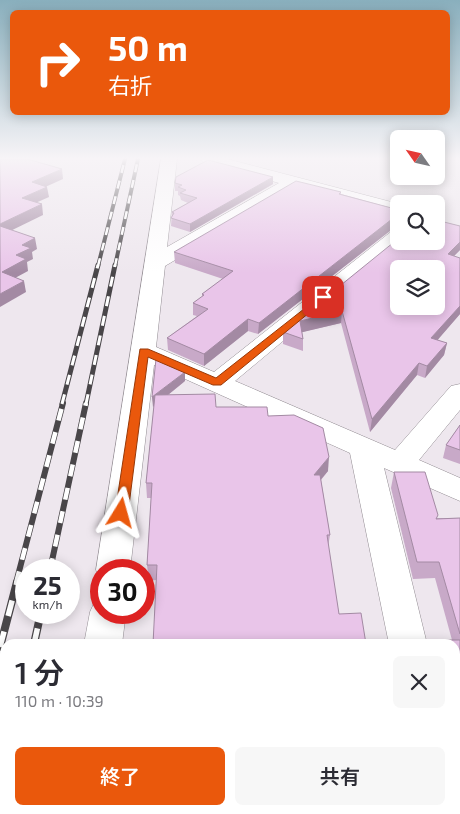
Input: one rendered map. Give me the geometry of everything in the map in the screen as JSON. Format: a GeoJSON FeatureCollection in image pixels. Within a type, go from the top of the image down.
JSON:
{"type":"FeatureCollection","features":[{"type":"Feature","properties":{"kind":"street"},"geometry":{"type":"LineString","coordinates":[[116,559],[164,197]]}},
{"type":"Feature","properties":{"kind":"street"},"geometry":{"type":"LineString","coordinates":[[155,263],[268,197]]}},
{"type":"Feature","properties":{"kind":"street"},"geometry":{"type":"LineString","coordinates":[[350,197],[390,208]]}},
{"type":"Feature","properties":{"kind":"street"},"geometry":{"type":"LineString","coordinates":[[217,383],[390,242]]}},
{"type":"Feature","properties":{"kind":"street"},"geometry":{"type":"LineString","coordinates":[[144,351],[460,490]]}},
{"type":"Feature","properties":{"kind":"street"},"geometry":{"type":"LineString","coordinates":[[400,464],[460,392]]}},
{"type":"Feature","properties":{"kind":"street"},"geometry":{"type":"LineString","coordinates":[[364,448],[407,639]]}},
{"type":"Feature","properties":{"kind":"street"},"geometry":{"type":"LineString","coordinates":[[104,639],[106,624]]}},
{"type":"Feature","properties":{"kind":"building"},"geometry":{"type":"Polygon","coordinates":[[[0,197],[24,197],[22,198],[42,204],[0,224],[0,197]]]}},
{"type":"Feature","properties":{"kind":"building"},"geometry":{"type":"Polygon","coordinates":[[[194,197],[238,197],[190,224],[171,218],[174,213],[172,212],[197,198],[194,197]]]}},
{"type":"Feature","properties":{"kind":"building"},"geometry":{"type":"Polygon","coordinates":[[[269,197],[350,197],[390,208],[390,221],[259,323],[248,319],[204,354],[167,338],[208,309],[193,303],[233,271],[174,252],[269,197]]]}},
{"type":"Feature","properties":{"kind":"building"},"geometry":{"type":"Polygon","coordinates":[[[445,222],[460,226],[460,242],[448,254],[460,258],[460,306],[431,338],[447,343],[427,366],[419,363],[372,419],[342,311],[300,321],[303,339],[283,332],[390,245],[390,250],[445,250],[445,222]]]}},
{"type":"Feature","properties":{"kind":"building"},"geometry":{"type":"Polygon","coordinates":[[[0,226],[35,238],[22,245],[31,248],[16,255],[26,259],[2,272],[24,281],[0,294],[0,226]]]}},
{"type":"Feature","properties":{"kind":"building"},"geometry":{"type":"Polygon","coordinates":[[[156,359],[185,372],[152,397],[156,359]]]}},
{"type":"Feature","properties":{"kind":"building"},"geometry":{"type":"Polygon","coordinates":[[[215,394],[216,407],[267,407],[268,416],[294,415],[323,428],[329,457],[314,475],[320,475],[330,535],[327,535],[339,614],[361,613],[365,639],[153,639],[157,565],[155,565],[155,559],[147,559],[152,483],[146,483],[155,395],[215,394]]]}},
{"type":"Feature","properties":{"kind":"building"},"geometry":{"type":"Polygon","coordinates":[[[460,425],[460,450],[446,445],[460,425]]]}},
{"type":"Feature","properties":{"kind":"building"},"geometry":{"type":"Polygon","coordinates":[[[394,472],[425,472],[438,515],[436,519],[460,518],[460,634],[439,562],[417,562],[394,472]]]}},
{"type":"Feature","properties":{"kind":"railway"},"geometry":{"type":"LineString","coordinates":[[98,266],[115,197]]}},
{"type":"Feature","properties":{"kind":"railway"},"geometry":{"type":"LineString","coordinates":[[115,266],[130,197]]}},
{"type":"Feature","properties":{"kind":"railway"},"geometry":{"type":"LineString","coordinates":[[62,404],[98,265]]}},
{"type":"Feature","properties":{"kind":"railway"},"geometry":{"type":"LineString","coordinates":[[86,404],[115,265]]}},
{"type":"Feature","properties":{"kind":"railway"},"geometry":{"type":"LineString","coordinates":[[22,559],[63,403]]}},
{"type":"Feature","properties":{"kind":"railway"},"geometry":{"type":"LineString","coordinates":[[52,559],[86,403]]}},
{"type":"Feature","properties":{"kind":"railway"},"geometry":{"type":"LineString","coordinates":[[2,639],[15,590]]}},
{"type":"Feature","properties":{"kind":"railway"},"geometry":{"type":"LineString","coordinates":[[35,639],[38,624]]}},
{"type":"Feature","properties":{"kind":"route"},"geometry":{"type":"LineString","coordinates":[[121,513],[144,351],[217,383],[323,297]]}}]}
